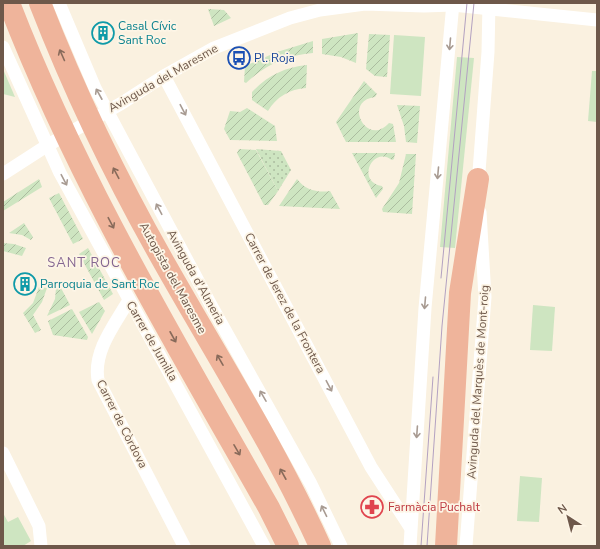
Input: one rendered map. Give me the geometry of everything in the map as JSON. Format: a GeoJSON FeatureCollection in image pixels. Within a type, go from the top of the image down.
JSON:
{"type":"FeatureCollection","features":[{"type":"Feature","properties":{"kind":"highway"},"geometry":{"type":"LineString","coordinates":[[9,3],[23,40],[78,160],[147,290],[270,508],[288,546]]}},
{"type":"Feature","properties":{"kind":"highway","name":"Autopista del Maresme"},"geometry":{"type":"LineString","coordinates":[[40,3],[102,145],[165,264],[296,496],[320,546]]}},
{"type":"Feature","properties":{"kind":"highway"},"geometry":{"type":"LineString","coordinates":[[446,546],[450,505],[460,293],[478,179]]}},
{"type":"Feature","properties":{"kind":"street","name":"Avinguda d'Almeria"},"geometry":{"type":"LineString","coordinates":[[59,3],[95,88],[211,305],[311,484],[341,546]]}},
{"type":"Feature","properties":{"kind":"street","name":"Avinguda del Maresme"},"geometry":{"type":"LineString","coordinates":[[3,174],[48,145],[164,76],[228,42],[290,18],[320,10],[365,4],[453,4],[489,6],[597,20]]}},
{"type":"Feature","properties":{"kind":"street"},"geometry":{"type":"LineString","coordinates":[[410,546],[425,308],[453,4]]}},
{"type":"Feature","properties":{"kind":"street","name":"Avinguda del Marquès de Mont-roig"},"geometry":{"type":"LineString","coordinates":[[466,546],[485,297],[478,179],[488,52],[489,6]]}},
{"type":"Feature","properties":{"kind":"street","name":"Carrer de Jumilla"},"geometry":{"type":"LineString","coordinates":[[3,47],[60,173],[264,546]]}},
{"type":"Feature","properties":{"kind":"street","name":"Carrer de Jerez de la Frontera"},"geometry":{"type":"LineString","coordinates":[[164,76],[371,467],[410,528]]}},
{"type":"Feature","properties":{"kind":"street","name":"Carrer de Còrdova"},"geometry":{"type":"LineString","coordinates":[[129,300],[99,355],[96,368],[98,380],[184,546]]}},
{"type":"Feature","properties":{"kind":"street"},"geometry":{"type":"LineString","coordinates":[[3,453],[40,526],[41,546]]}},
{"type":"Feature","properties":{"kind":"street"},"geometry":{"type":"LineString","coordinates":[[402,546],[410,528]]}},
{"type":"Feature","properties":{"kind":"green space"},"geometry":{"type":"Polygon","coordinates":[[[208,9],[224,10],[231,18],[214,26],[208,9]]]}},
{"type":"Feature","properties":{"kind":"green space"},"geometry":{"type":"Polygon","coordinates":[[[358,33],[356,63],[341,57],[322,54],[322,39],[358,33]]]}},
{"type":"Feature","properties":{"kind":"green space"},"geometry":{"type":"Polygon","coordinates":[[[369,34],[390,35],[387,77],[375,76],[366,69],[369,34]]]}},
{"type":"Feature","properties":{"kind":"green space"},"geometry":{"type":"Polygon","coordinates":[[[394,35],[425,37],[421,96],[390,94],[394,35]]]}},
{"type":"Feature","properties":{"kind":"green space"},"geometry":{"type":"Polygon","coordinates":[[[313,41],[313,53],[294,56],[276,62],[268,66],[246,83],[244,82],[245,66],[277,52],[313,41]]]}},
{"type":"Feature","properties":{"kind":"green space"},"geometry":{"type":"Polygon","coordinates":[[[457,57],[474,58],[455,248],[440,247],[457,57]]]}},
{"type":"Feature","properties":{"kind":"green space"},"geometry":{"type":"Polygon","coordinates":[[[307,65],[306,88],[294,90],[279,98],[268,111],[252,100],[252,92],[270,77],[284,70],[307,65]]]}},
{"type":"Feature","properties":{"kind":"green space"},"geometry":{"type":"Polygon","coordinates":[[[3,69],[15,97],[3,94],[3,69]]]}},
{"type":"Feature","properties":{"kind":"green space"},"geometry":{"type":"Polygon","coordinates":[[[592,71],[597,71],[597,122],[588,121],[592,71]]]}},
{"type":"Feature","properties":{"kind":"green space"},"geometry":{"type":"Polygon","coordinates":[[[364,81],[377,94],[375,97],[365,100],[360,106],[359,114],[361,121],[366,127],[373,130],[381,129],[389,123],[393,124],[396,142],[346,142],[336,122],[364,81]]]}},
{"type":"Feature","properties":{"kind":"green space"},"geometry":{"type":"Polygon","coordinates":[[[397,105],[420,106],[417,143],[406,142],[404,126],[397,105]]]}},
{"type":"Feature","properties":{"kind":"green space"},"geometry":{"type":"Polygon","coordinates":[[[247,108],[275,126],[277,141],[230,140],[224,129],[230,111],[240,112],[247,108]]]}},
{"type":"Feature","properties":{"kind":"green space"},"geometry":{"type":"Polygon","coordinates":[[[239,149],[256,150],[278,191],[268,205],[264,205],[237,153],[239,149]]]}},
{"type":"Feature","properties":{"kind":"green space"},"geometry":{"type":"Polygon","coordinates":[[[256,149],[281,151],[291,170],[278,191],[256,149]]]}},
{"type":"Feature","properties":{"kind":"green space"},"geometry":{"type":"Polygon","coordinates":[[[352,153],[395,153],[394,159],[392,160],[385,157],[378,157],[370,166],[368,172],[370,178],[374,183],[382,186],[383,189],[376,198],[352,153]]]}},
{"type":"Feature","properties":{"kind":"green space"},"geometry":{"type":"Polygon","coordinates":[[[406,154],[416,154],[412,214],[383,212],[382,209],[399,183],[406,154]]]}},
{"type":"Feature","properties":{"kind":"green space"},"geometry":{"type":"Polygon","coordinates":[[[39,179],[42,187],[3,211],[3,202],[39,179]]]}},
{"type":"Feature","properties":{"kind":"green space"},"geometry":{"type":"Polygon","coordinates":[[[297,179],[304,186],[312,190],[321,192],[330,191],[340,209],[279,206],[297,179]]]}},
{"type":"Feature","properties":{"kind":"green space"},"geometry":{"type":"Polygon","coordinates":[[[59,193],[83,239],[73,244],[49,198],[59,193]]]}},
{"type":"Feature","properties":{"kind":"green space"},"geometry":{"type":"Polygon","coordinates":[[[24,223],[33,237],[31,240],[22,235],[9,233],[24,223]]]}},
{"type":"Feature","properties":{"kind":"green space"},"geometry":{"type":"Polygon","coordinates":[[[3,243],[14,244],[26,248],[22,256],[3,251],[3,243]]]}},
{"type":"Feature","properties":{"kind":"green space"},"geometry":{"type":"Polygon","coordinates":[[[88,248],[113,294],[104,300],[79,254],[88,248]]]}},
{"type":"Feature","properties":{"kind":"green space"},"geometry":{"type":"Polygon","coordinates":[[[39,287],[47,288],[42,302],[33,315],[41,330],[35,333],[23,313],[33,303],[39,287]]]}},
{"type":"Feature","properties":{"kind":"green space"},"geometry":{"type":"Polygon","coordinates":[[[56,288],[61,288],[70,305],[47,316],[55,299],[56,288]]]}},
{"type":"Feature","properties":{"kind":"green space"},"geometry":{"type":"Polygon","coordinates":[[[99,302],[105,311],[92,334],[79,312],[99,302]]]}},
{"type":"Feature","properties":{"kind":"green space"},"geometry":{"type":"Polygon","coordinates":[[[533,305],[555,307],[552,351],[530,350],[533,305]]]}},
{"type":"Feature","properties":{"kind":"green space"},"geometry":{"type":"Polygon","coordinates":[[[72,309],[88,337],[87,340],[53,335],[48,321],[72,309]]]}},
{"type":"Feature","properties":{"kind":"green space"},"geometry":{"type":"Polygon","coordinates":[[[520,476],[542,478],[539,522],[517,521],[520,476]]]}},
{"type":"Feature","properties":{"kind":"green space"},"geometry":{"type":"Polygon","coordinates":[[[3,513],[8,522],[18,517],[31,541],[23,546],[3,546],[3,513]]]}},
{"type":"Feature","properties":{"kind":"tram line"},"geometry":{"type":"LineString","coordinates":[[441,278],[467,3]]}},
{"type":"Feature","properties":{"kind":"tram line"},"geometry":{"type":"LineString","coordinates":[[427,546],[442,326],[474,3]]}},
{"type":"Feature","properties":{"kind":"tram line"},"geometry":{"type":"LineString","coordinates":[[421,546],[433,377]]}},
{"type":"Feature","properties":{"kind":"place","name":"Casal Cívic Sant Roc"},"geometry":{"type":"Point","coordinates":[103,33]}},
{"type":"Feature","properties":{"kind":"place","name":"Pl. Roja"},"geometry":{"type":"Point","coordinates":[239,58]}},
{"type":"Feature","properties":{"kind":"place","name":"Parroquia de Sant Roc"},"geometry":{"type":"Point","coordinates":[25,284]}},
{"type":"Feature","properties":{"kind":"place","name":"Farmàcia Puchalt"},"geometry":{"type":"Point","coordinates":[372,507]}},
{"type":"Feature","properties":{"kind":"district","name":"SANT ROC"},"geometry":{"type":"Point","coordinates":[84,262]}}]}
